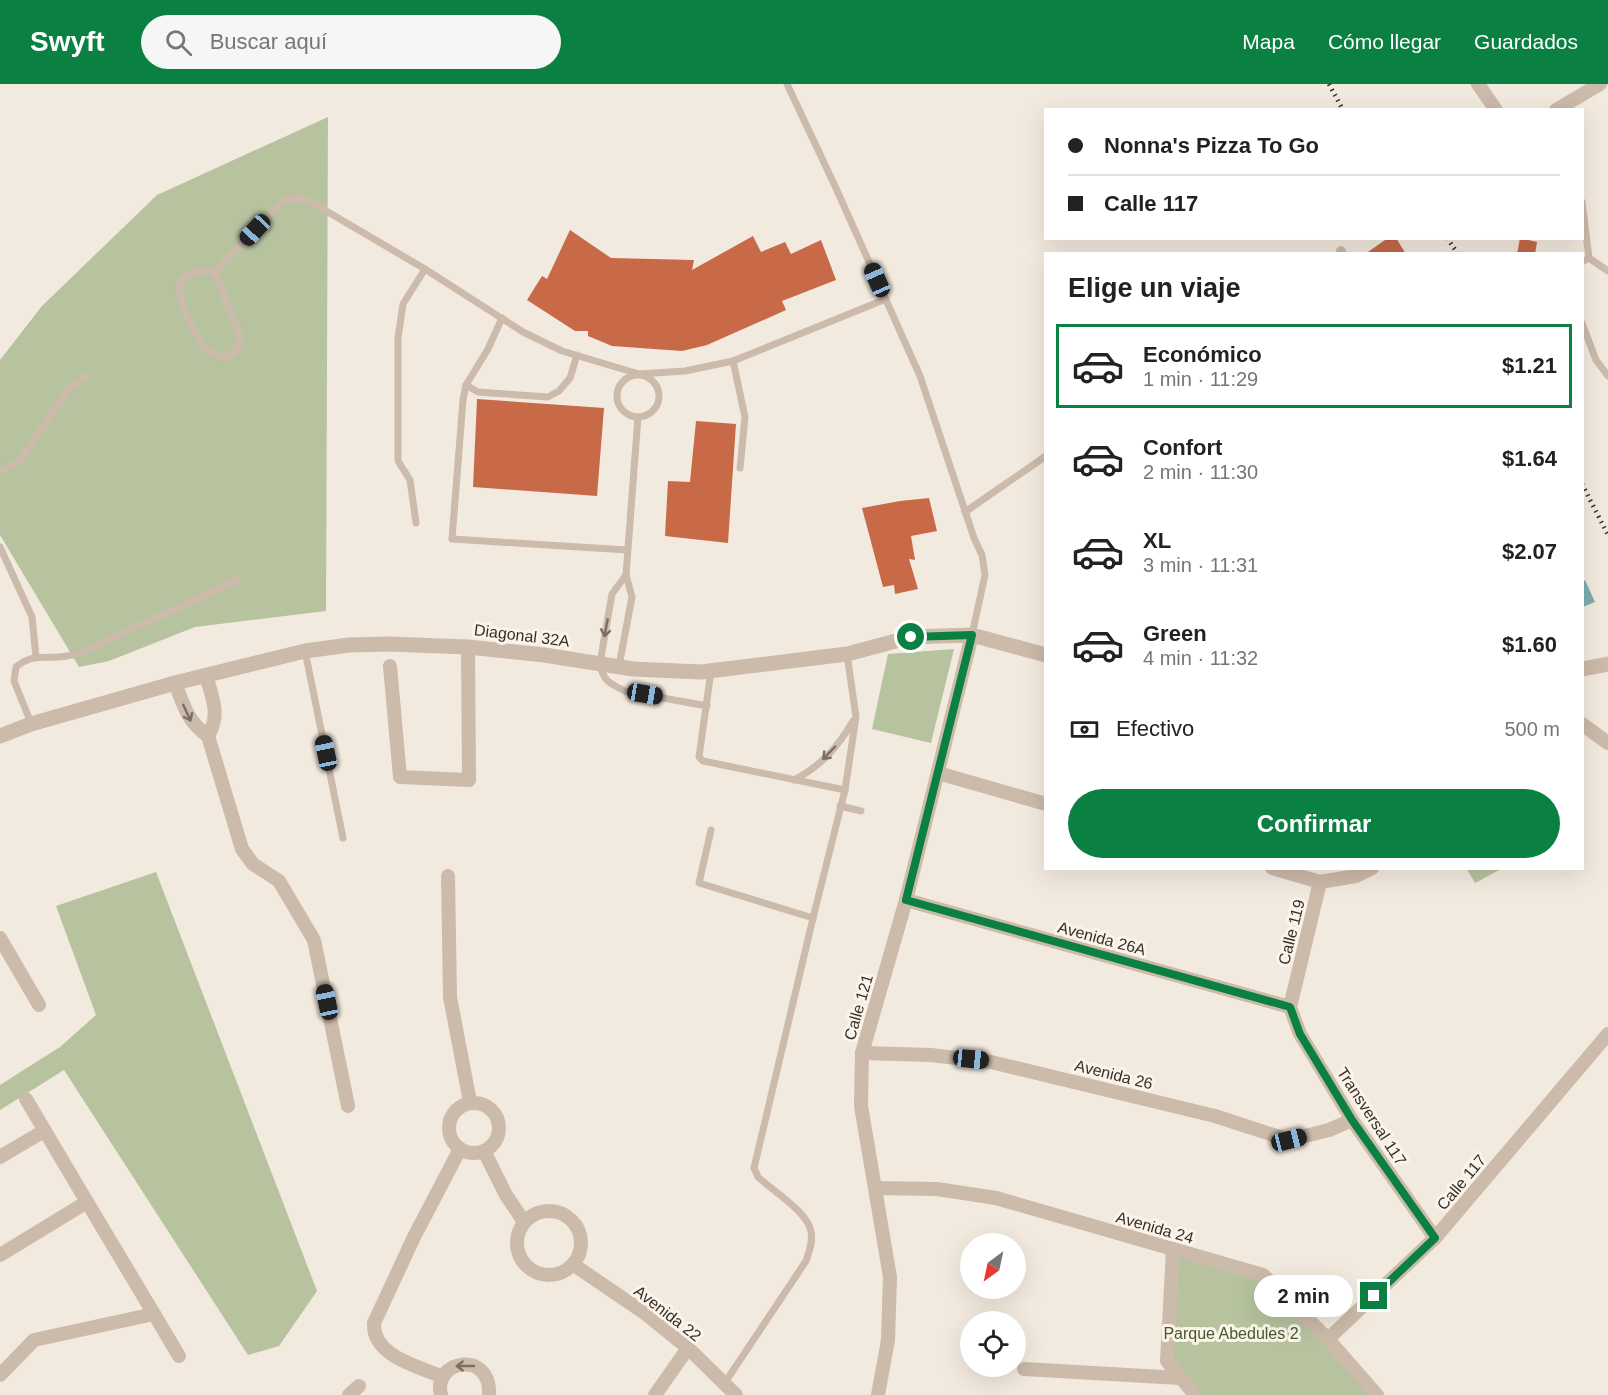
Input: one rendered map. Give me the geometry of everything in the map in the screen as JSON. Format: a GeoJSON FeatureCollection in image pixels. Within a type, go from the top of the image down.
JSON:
{"type":"FeatureCollection","features":[{"type":"Feature","properties":{"kind":"street"},"geometry":{"type":"LineString","coordinates":[[1478,84],[1495,108]]}},
{"type":"Feature","properties":{"kind":"street"},"geometry":{"type":"LineString","coordinates":[[1559,108],[1600,84]]}},
{"type":"Feature","properties":{"kind":"street","name":"Diagonal 32A"},"geometry":{"type":"LineString","coordinates":[[0,736],[32,724],[175,683],[305,651],[349,645],[468,646],[656,670],[711,671],[847,654],[911,637],[972,635],[1044,653]]}},
{"type":"Feature","properties":{"kind":"street","name":"Calle 121"},"geometry":{"type":"LineString","coordinates":[[878,1395],[888,1340],[890,1277],[861,1106],[862,1053],[906,900],[972,635]]}},
{"type":"Feature","properties":{"kind":"street"},"geometry":{"type":"LineString","coordinates":[[390,666],[400,777],[469,780],[468,646]]}},
{"type":"Feature","properties":{"kind":"street"},"geometry":{"type":"LineString","coordinates":[[1584,669],[1608,664]]}},
{"type":"Feature","properties":{"kind":"street"},"geometry":{"type":"LineString","coordinates":[[206,675],[215,712],[214,725],[208,736]]}},
{"type":"Feature","properties":{"kind":"street"},"geometry":{"type":"LineString","coordinates":[[175,683],[188,718],[194,726],[208,736],[242,849],[253,864],[279,881],[314,940],[348,1106]]}},
{"type":"Feature","properties":{"kind":"street"},"geometry":{"type":"LineString","coordinates":[[1584,725],[1608,743]]}},
{"type":"Feature","properties":{"kind":"street"},"geometry":{"type":"LineString","coordinates":[[938,773],[1044,803]]}},
{"type":"Feature","properties":{"kind":"street"},"geometry":{"type":"LineString","coordinates":[[1279,870],[1320,882]]}},
{"type":"Feature","properties":{"kind":"street","name":"Calle 119"},"geometry":{"type":"LineString","coordinates":[[1290,1007],[1320,882],[1356,876],[1368,870]]}},
{"type":"Feature","properties":{"kind":"street"},"geometry":{"type":"LineString","coordinates":[[448,876],[450,997],[470,1102]]}},
{"type":"Feature","properties":{"kind":"street","name":"Avenida 26A"},"geometry":{"type":"LineString","coordinates":[[906,900],[1290,1007]]}},
{"type":"Feature","properties":{"kind":"street"},"geometry":{"type":"LineString","coordinates":[[0,938],[39,1005]]}},
{"type":"Feature","properties":{"kind":"street","name":"Transversal 117"},"geometry":{"type":"LineString","coordinates":[[1290,1007],[1300,1034],[1352,1120],[1435,1238]]}},
{"type":"Feature","properties":{"kind":"street","name":"Calle 117"},"geometry":{"type":"LineString","coordinates":[[1328,1339],[1435,1238],[1608,1034]]}},
{"type":"Feature","properties":{"kind":"street","name":"Avenida 26"},"geometry":{"type":"LineString","coordinates":[[862,1053],[931,1055],[991,1062],[1215,1116],[1289,1140],[1329,1130],[1352,1120]]}},
{"type":"Feature","properties":{"kind":"street"},"geometry":{"type":"LineString","coordinates":[[26,1100],[179,1356]]}},
{"type":"Feature","properties":{"kind":"street"},"geometry":{"type":"LineString","coordinates":[[470,1102],[486,1105],[497,1117],[499,1133],[497,1140],[484,1151],[476,1153],[460,1149],[453,1142],[449,1132],[449,1122],[453,1113],[460,1106],[470,1102]]}},
{"type":"Feature","properties":{"kind":"street"},"geometry":{"type":"LineString","coordinates":[[0,1157],[44,1131]]}},
{"type":"Feature","properties":{"kind":"street"},"geometry":{"type":"LineString","coordinates":[[443,1377],[394,1355],[380,1345],[373,1333],[374,1323],[414,1237],[460,1149]]}},
{"type":"Feature","properties":{"kind":"street"},"geometry":{"type":"LineString","coordinates":[[484,1151],[506,1196],[524,1222]]}},
{"type":"Feature","properties":{"kind":"street","name":"Avenida 24"},"geometry":{"type":"LineString","coordinates":[[875,1188],[938,1189],[996,1198],[1263,1275],[1328,1339],[1377,1395]]}},
{"type":"Feature","properties":{"kind":"street"},"geometry":{"type":"LineString","coordinates":[[0,1255],[87,1202]]}},
{"type":"Feature","properties":{"kind":"street"},"geometry":{"type":"LineString","coordinates":[[547,1211],[559,1212],[570,1219],[578,1229],[582,1241],[580,1254],[574,1265],[564,1273],[551,1276],[539,1274],[528,1268],[520,1258],[516,1246],[518,1233],[524,1222],[534,1214],[547,1211]]}},
{"type":"Feature","properties":{"kind":"street"},"geometry":{"type":"LineString","coordinates":[[1173,1249],[1167,1361],[1195,1395]]}},
{"type":"Feature","properties":{"kind":"street","name":"Avenida 22"},"geometry":{"type":"LineString","coordinates":[[574,1265],[646,1314],[688,1348],[736,1395]]}},
{"type":"Feature","properties":{"kind":"street"},"geometry":{"type":"LineString","coordinates":[[0,1375],[34,1340],[154,1314]]}},
{"type":"Feature","properties":{"kind":"street"},"geometry":{"type":"LineString","coordinates":[[655,1395],[688,1348]]}},
{"type":"Feature","properties":{"kind":"street"},"geometry":{"type":"LineString","coordinates":[[441,1395],[443,1377],[451,1367],[459,1364],[476,1367],[487,1378],[489,1395]]}},
{"type":"Feature","properties":{"kind":"street"},"geometry":{"type":"LineString","coordinates":[[1026,1370],[1180,1378]]}},
{"type":"Feature","properties":{"kind":"lane"},"geometry":{"type":"LineString","coordinates":[[787,84],[920,376],[985,566],[972,635]]}},
{"type":"Feature","properties":{"kind":"lane"},"geometry":{"type":"LineString","coordinates":[[214,273],[283,201],[298,197],[316,205],[425,269],[523,332],[562,351],[639,374],[652,379],[660,397],[650,414],[638,417],[625,413],[618,402],[617,395],[622,382],[633,375],[639,374],[685,371],[733,361],[886,299]]}},
{"type":"Feature","properties":{"kind":"lane"},"geometry":{"type":"LineString","coordinates":[[1584,231],[1586,260],[1608,271]]}},
{"type":"Feature","properties":{"kind":"lane"},"geometry":{"type":"LineString","coordinates":[[416,523],[410,480],[398,461],[398,338],[403,304],[425,269]]}},
{"type":"Feature","properties":{"kind":"lane"},"geometry":{"type":"LineString","coordinates":[[206,270],[214,273],[240,337],[238,348],[229,357],[219,357],[206,349],[197,338],[178,291],[181,282],[188,276],[206,270]]}},
{"type":"Feature","properties":{"kind":"lane"},"geometry":{"type":"LineString","coordinates":[[502,318],[488,349],[466,385],[452,538],[627,550]]}},
{"type":"Feature","properties":{"kind":"lane"},"geometry":{"type":"LineString","coordinates":[[1584,328],[1596,360],[1608,376]]}},
{"type":"Feature","properties":{"kind":"lane"},"geometry":{"type":"LineString","coordinates":[[466,385],[478,392],[548,397],[559,392],[570,378],[577,355]]}},
{"type":"Feature","properties":{"kind":"lane"},"geometry":{"type":"LineString","coordinates":[[733,361],[745,417],[740,468]]}},
{"type":"Feature","properties":{"kind":"lane"},"geometry":{"type":"LineString","coordinates":[[0,472],[20,461],[69,389],[86,376]]}},
{"type":"Feature","properties":{"kind":"lane"},"geometry":{"type":"LineString","coordinates":[[619,666],[632,597],[626,575],[638,417]]}},
{"type":"Feature","properties":{"kind":"lane"},"geometry":{"type":"LineString","coordinates":[[965,512],[1044,457]]}},
{"type":"Feature","properties":{"kind":"lane"},"geometry":{"type":"LineString","coordinates":[[0,547],[32,617],[36,657]]}},
{"type":"Feature","properties":{"kind":"lane"},"geometry":{"type":"LineString","coordinates":[[626,575],[612,594],[600,663],[601,675],[613,686],[625,691],[707,706]]}},
{"type":"Feature","properties":{"kind":"lane"},"geometry":{"type":"LineString","coordinates":[[32,724],[14,681],[16,667],[22,662],[36,657],[57,657],[81,653],[237,580]]}},
{"type":"Feature","properties":{"kind":"lane"},"geometry":{"type":"LineString","coordinates":[[305,651],[343,838]]}},
{"type":"Feature","properties":{"kind":"lane"},"geometry":{"type":"LineString","coordinates":[[724,1383],[806,1261],[811,1245],[811,1232],[807,1220],[758,1177],[754,1168],[845,790],[856,717],[847,654]]}},
{"type":"Feature","properties":{"kind":"lane"},"geometry":{"type":"LineString","coordinates":[[711,671],[699,757],[703,761],[845,790]]}},
{"type":"Feature","properties":{"kind":"lane"},"geometry":{"type":"LineString","coordinates":[[793,780],[812,771],[829,754],[843,738],[856,717]]}},
{"type":"Feature","properties":{"kind":"lane"},"geometry":{"type":"LineString","coordinates":[[840,806],[861,811]]}},
{"type":"Feature","properties":{"kind":"lane"},"geometry":{"type":"LineString","coordinates":[[711,830],[699,883],[813,918]]}},
{"type":"Feature","properties":{"kind":"green space"},"geometry":{"type":"Polygon","coordinates":[[[328,117],[326,611],[195,627],[109,661],[79,667],[0,535],[0,360],[42,306],[157,195],[328,117]]]}},
{"type":"Feature","properties":{"kind":"green space"},"geometry":{"type":"Polygon","coordinates":[[[954,649],[931,743],[872,729],[888,654],[954,649]]]}},
{"type":"Feature","properties":{"kind":"green space"},"geometry":{"type":"Polygon","coordinates":[[[1468,870],[1499,870],[1475,883],[1468,870]]]}},
{"type":"Feature","properties":{"kind":"green space"},"geometry":{"type":"Polygon","coordinates":[[[156,872],[317,1291],[279,1346],[248,1355],[64,1070],[0,1110],[0,1085],[60,1047],[96,1015],[56,906],[156,872]]]}},
{"type":"Feature","properties":{"kind":"green space","name":"Parque Abedules 2"},"geometry":{"type":"Polygon","coordinates":[[[1173,1249],[1263,1275],[1377,1395],[1195,1395],[1167,1361],[1173,1249]]]}},
{"type":"Feature","properties":{"kind":"water"},"geometry":{"type":"Polygon","coordinates":[[[1584,581],[1595,602],[1584,607],[1584,581]]]}},
{"type":"Feature","properties":{"kind":"building"},"geometry":{"type":"Polygon","coordinates":[[[570,230],[611,258],[694,260],[692,270],[753,236],[761,252],[785,242],[791,254],[821,240],[836,280],[782,301],[786,310],[707,345],[682,351],[612,346],[588,336],[588,331],[575,331],[527,300],[542,276],[547,279],[570,230]]]}},
{"type":"Feature","properties":{"kind":"building"},"geometry":{"type":"Polygon","coordinates":[[[1385,240],[1397,240],[1405,252],[1368,252],[1385,240]]]}},
{"type":"Feature","properties":{"kind":"building"},"geometry":{"type":"Polygon","coordinates":[[[1520,240],[1537,242],[1535,252],[1517,252],[1520,240]]]}},
{"type":"Feature","properties":{"kind":"building"},"geometry":{"type":"Polygon","coordinates":[[[477,399],[604,408],[597,496],[473,487],[477,399]]]}},
{"type":"Feature","properties":{"kind":"building"},"geometry":{"type":"Polygon","coordinates":[[[696,421],[736,424],[728,543],[665,536],[668,481],[690,482],[696,421]]]}},
{"type":"Feature","properties":{"kind":"building"},"geometry":{"type":"Polygon","coordinates":[[[929,498],[937,531],[911,536],[915,560],[909,559],[918,589],[895,594],[894,585],[883,587],[862,508],[929,498]]]}},
{"type":"Feature","properties":{"kind":"railway"},"geometry":{"type":"LineString","coordinates":[[1329,84],[1342,108]]}},
{"type":"Feature","properties":{"kind":"railway"},"geometry":{"type":"LineString","coordinates":[[1448,240],[1457,252]]}},
{"type":"Feature","properties":{"kind":"railway"},"geometry":{"type":"LineString","coordinates":[[1584,488],[1608,535]]}},
{"type":"Feature","properties":{"kind":"route"},"geometry":{"type":"LineString","coordinates":[[911,637],[972,635],[906,900],[1290,1007],[1300,1034],[1352,1120],[1435,1238],[1374,1296]]}}]}
